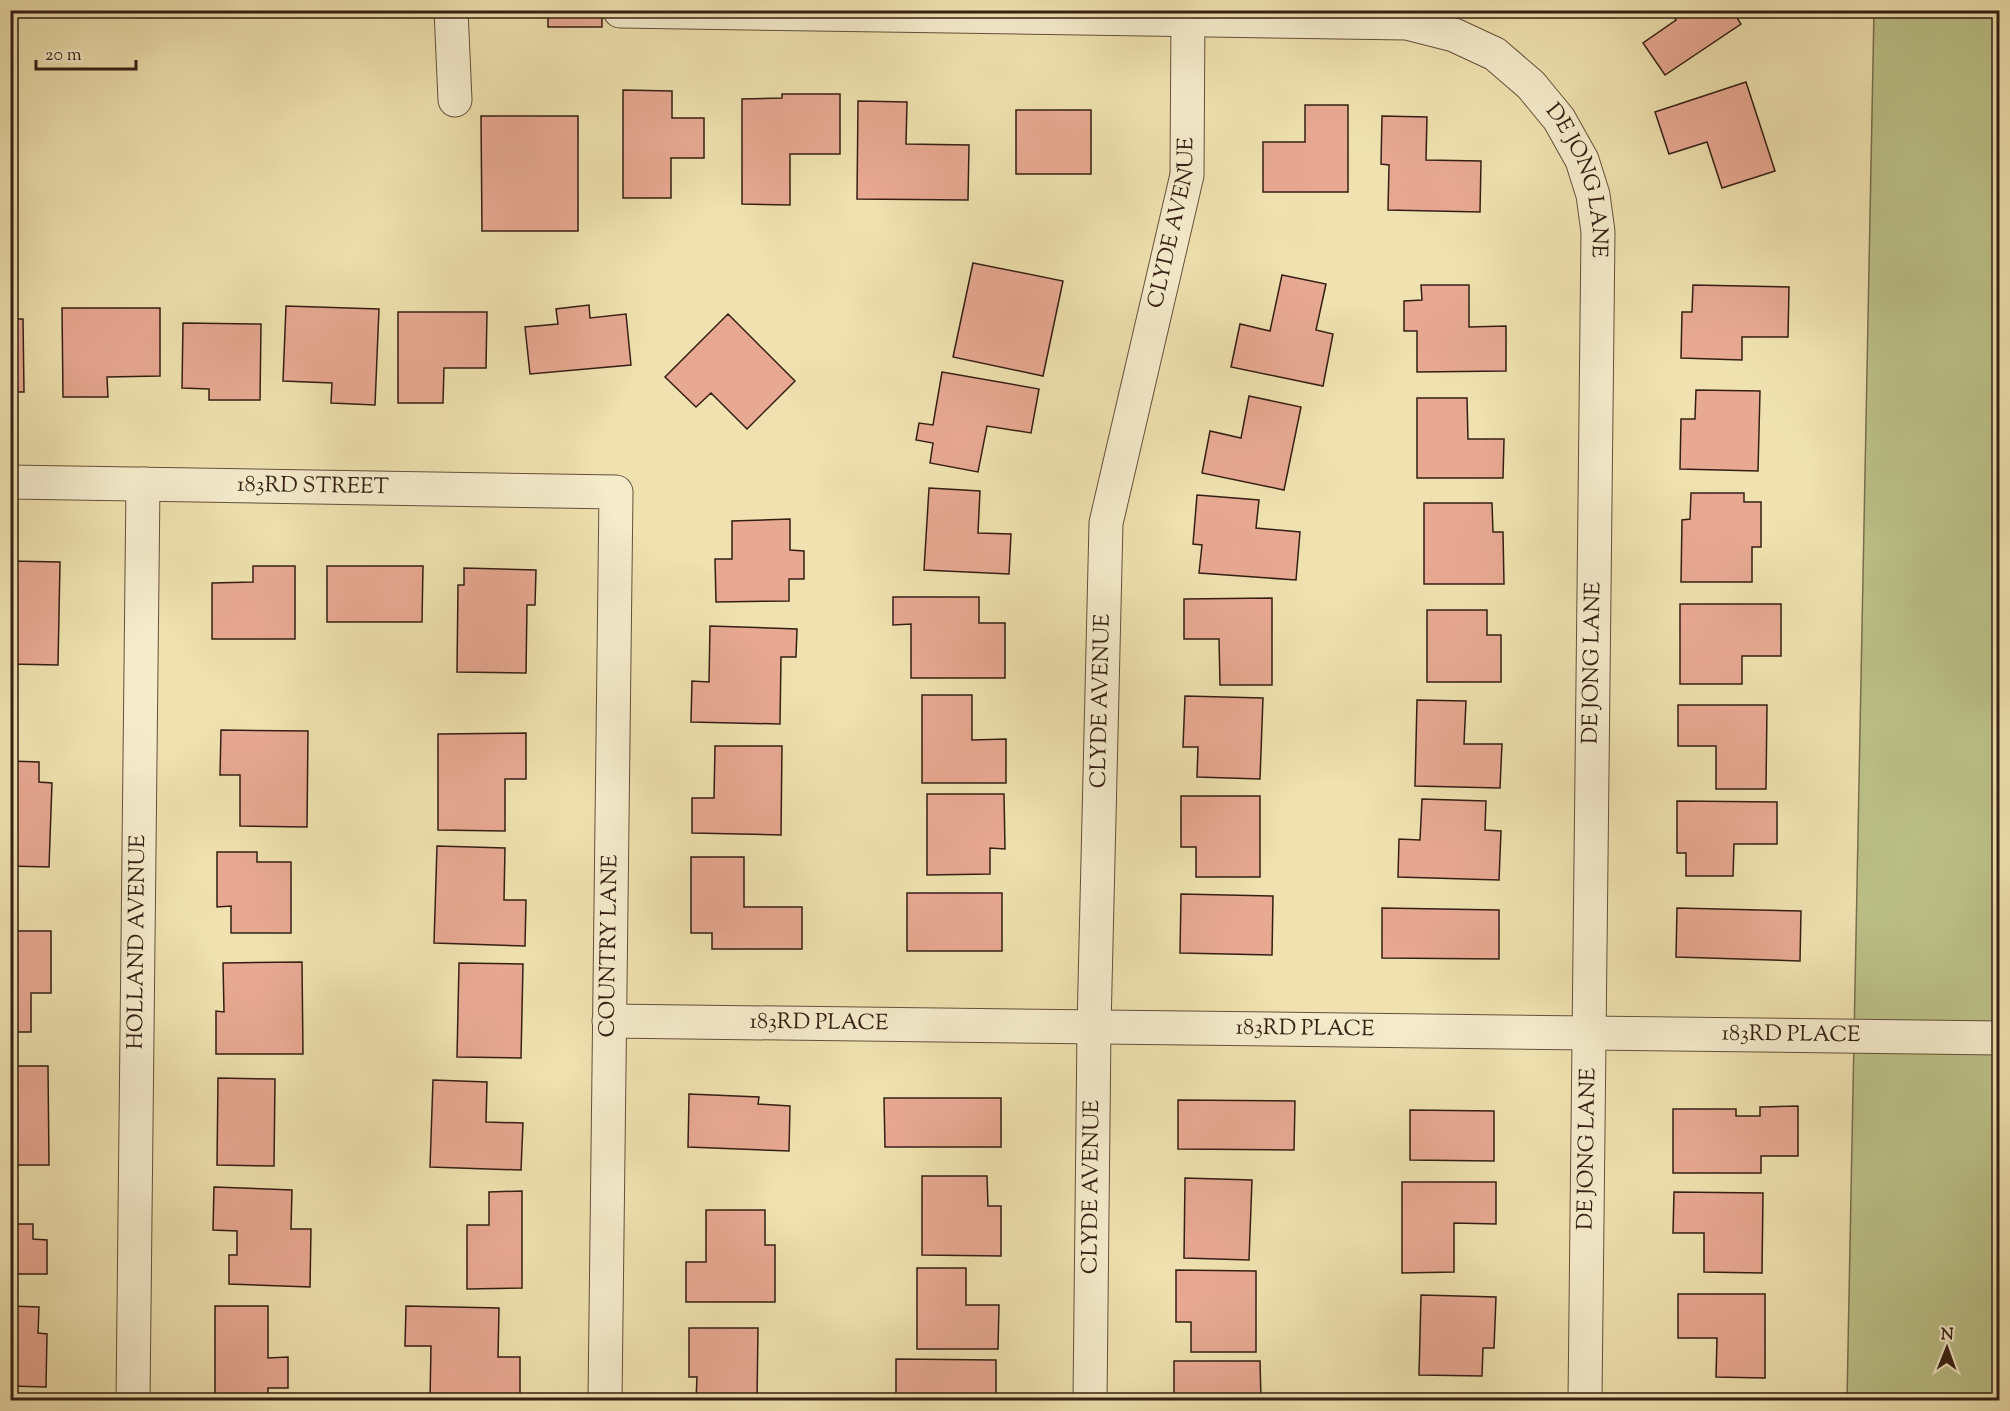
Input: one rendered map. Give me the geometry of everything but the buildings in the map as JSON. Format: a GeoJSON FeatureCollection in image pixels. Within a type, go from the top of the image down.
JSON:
{"type":"FeatureCollection","features":[{"type":"Feature","properties":{"kind":"street"},"geometry":{"type":"LineString","coordinates":[[451,10],[455,100]]}},
{"type":"Feature","properties":{"kind":"street","name":"DE JONG LANE"},"geometry":{"type":"LineString","coordinates":[[620,11],[1188,15],[1407,23],[1454,35],[1495,54],[1531,85],[1559,119],[1582,160],[1593,195],[1598,232],[1585,1401]]}},
{"type":"Feature","properties":{"kind":"street","name":"CLYDE AVENUE"},"geometry":{"type":"LineString","coordinates":[[1090,1401],[1094,1028],[1106,523],[1187,175],[1188,15]]}},
{"type":"Feature","properties":{"kind":"street","name":"183RD STREET"},"geometry":{"type":"LineString","coordinates":[[10,482],[616,492]]}},
{"type":"Feature","properties":{"kind":"street","name":"HOLLAND AVENUE"},"geometry":{"type":"LineString","coordinates":[[133,1401],[143,483]]}},
{"type":"Feature","properties":{"kind":"street","name":"COUNTRY LANE"},"geometry":{"type":"LineString","coordinates":[[605,1401],[616,492]]}},
{"type":"Feature","properties":{"kind":"street","name":"183RD PLACE"},"geometry":{"type":"LineString","coordinates":[[609,1021],[2000,1038]]}},
{"type":"Feature","properties":{"kind":"green space"},"geometry":{"type":"Polygon","coordinates":[[[1874,11],[1999,11],[1999,1400],[1847,1400],[1874,11]]]}}]}
